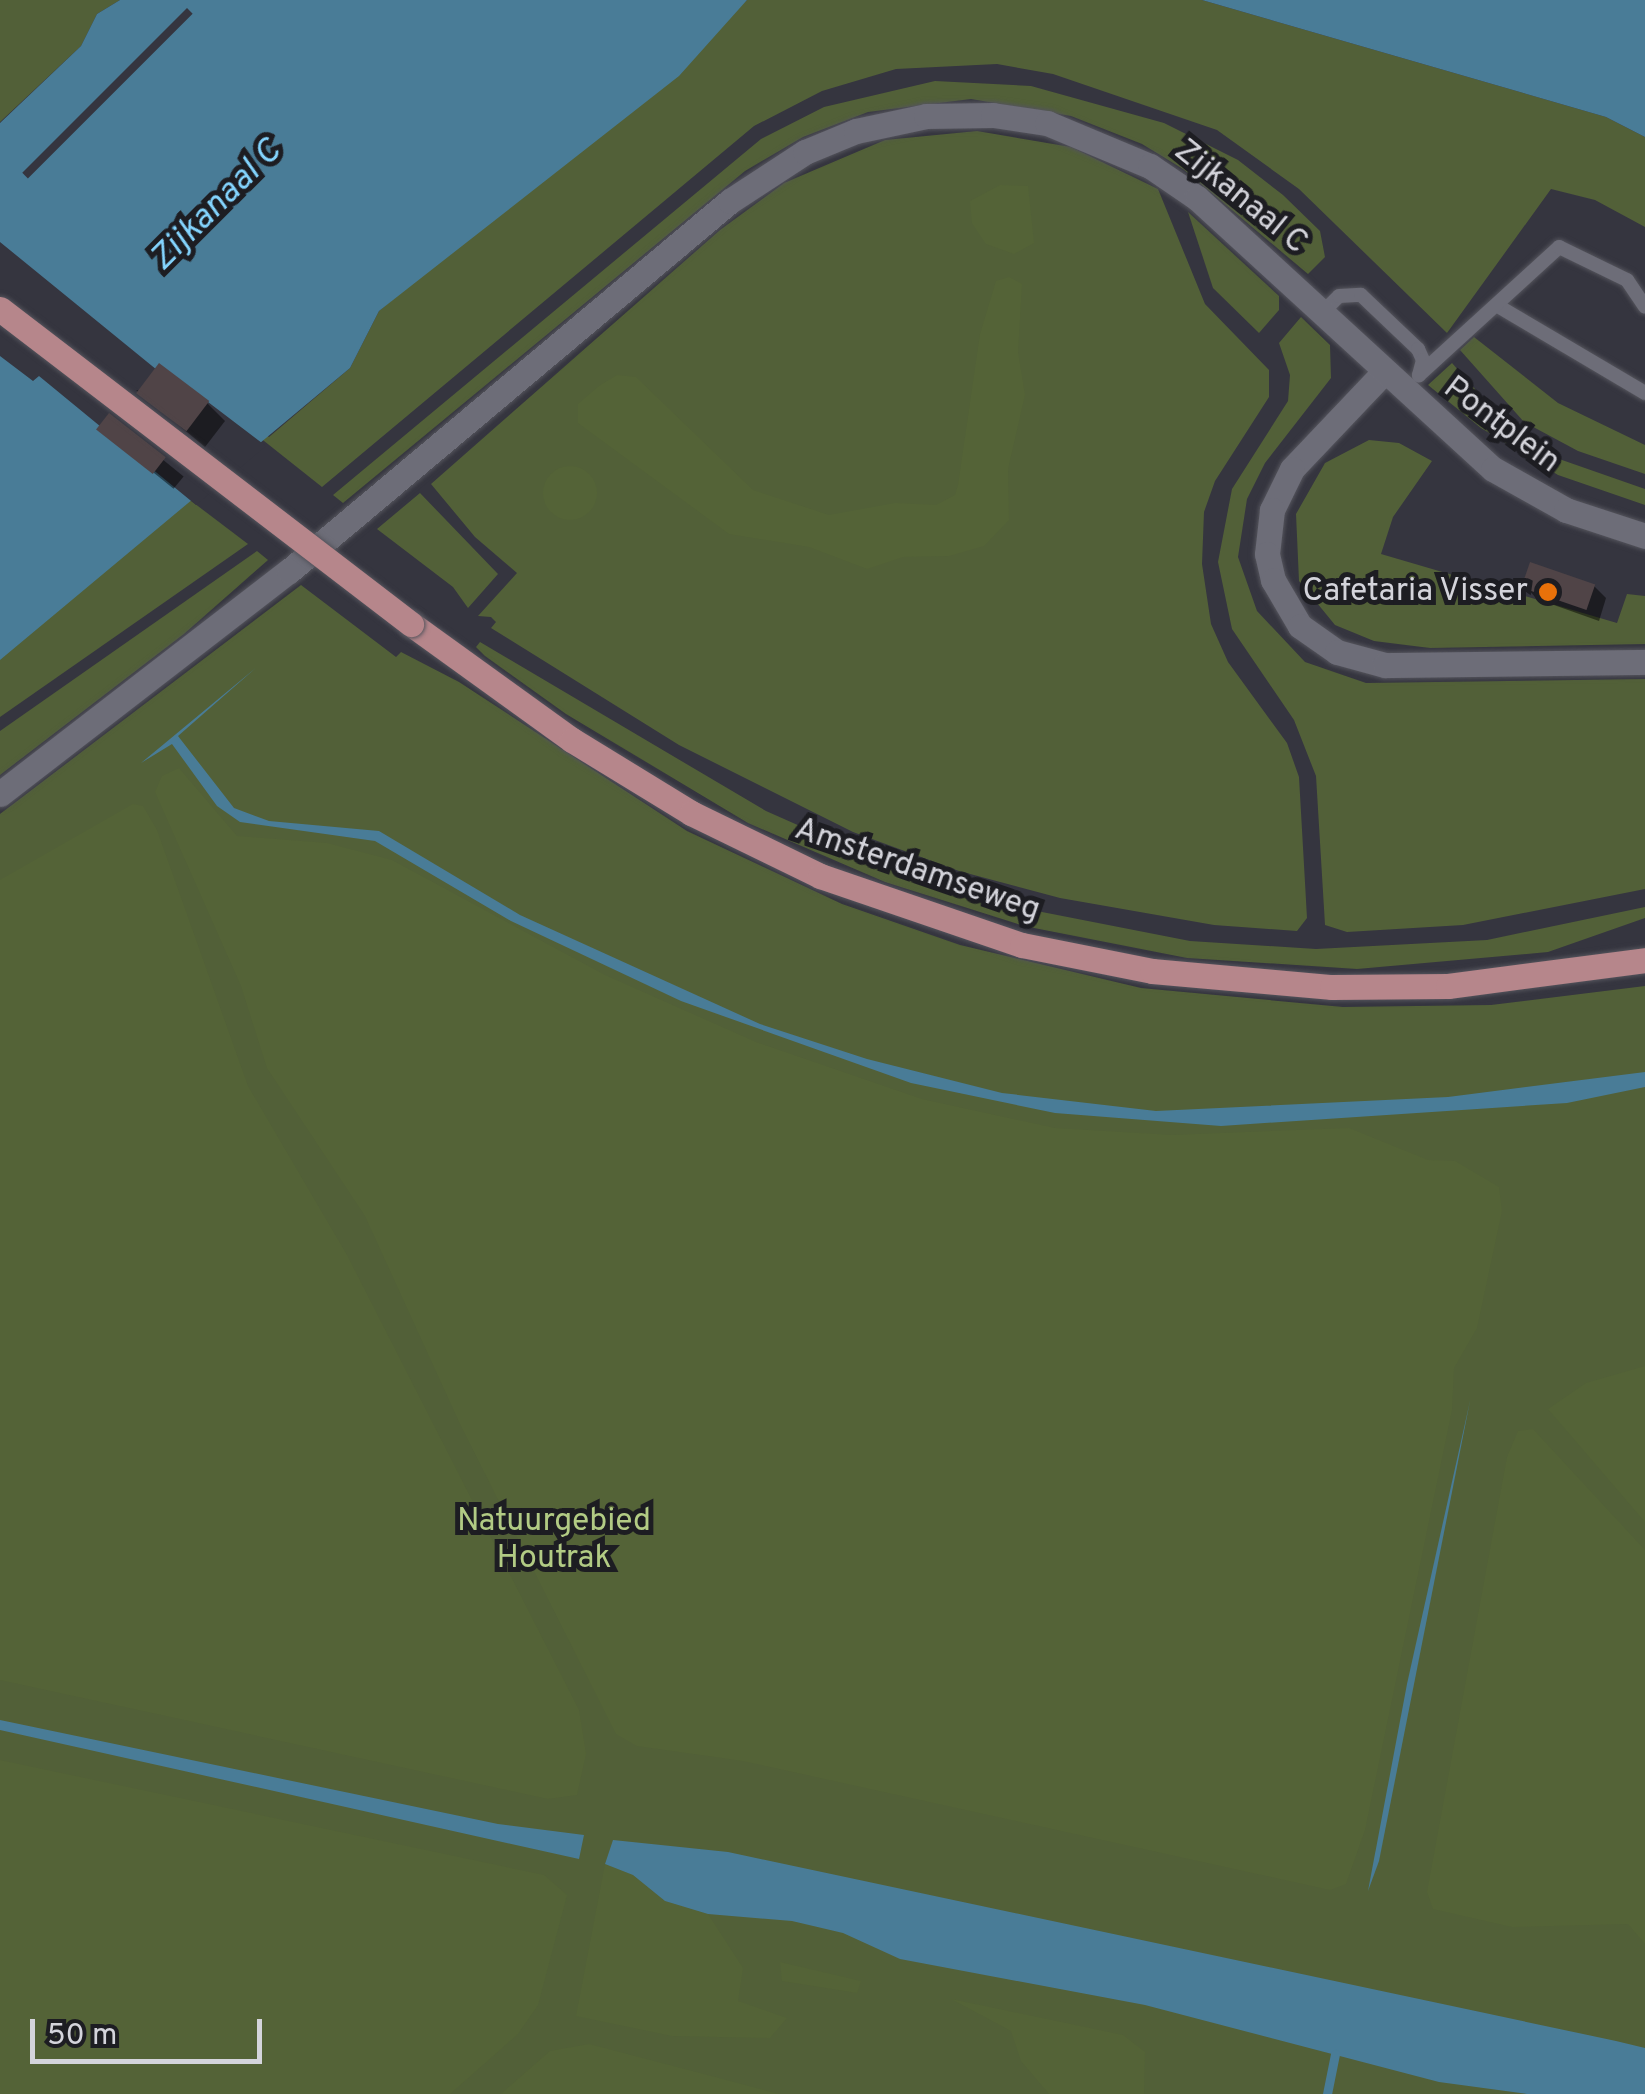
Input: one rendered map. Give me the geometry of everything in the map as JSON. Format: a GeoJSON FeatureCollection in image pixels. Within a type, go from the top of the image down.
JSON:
{"type":"FeatureCollection","features":[{"type":"Feature","properties":{"kind":"main road","name":"Amsterdamseweg"},"geometry":{"type":"LineString","coordinates":[[0,310],[411,624],[572,740],[691,813],[834,882],[1022,945],[1152,971],[1332,987],[1466,985],[1645,960]]}},
{"type":"Feature","properties":{"kind":"street","name":"Zijkanaal C"},"geometry":{"type":"LineString","coordinates":[[0,794],[289,571],[730,201],[805,152],[856,131],[962,113],[1034,121],[1091,137],[1197,198],[1324,311],[1383,373]]}},
{"type":"Feature","properties":{"kind":"street","name":"Pontplein"},"geometry":{"type":"LineString","coordinates":[[1383,373],[1459,443],[1526,491],[1645,536]]}},
{"type":"Feature","properties":{"kind":"street"},"geometry":{"type":"LineString","coordinates":[[1383,373],[1292,470],[1272,510],[1267,554],[1273,580],[1300,626],[1337,652],[1386,665],[1645,662]]}},
{"type":"Feature","properties":{"kind":"lane"},"geometry":{"type":"LineString","coordinates":[[1324,311],[1339,296],[1361,296],[1421,354],[1419,376],[1559,246],[1627,280],[1645,307]]}},
{"type":"Feature","properties":{"kind":"lane"},"geometry":{"type":"LineString","coordinates":[[1498,306],[1645,394]]}},
{"type":"Feature","properties":{"kind":"green space"},"geometry":{"type":"Polygon","coordinates":[[[0,0],[120,0],[97,14],[81,46],[0,122],[0,0]]]}},
{"type":"Feature","properties":{"kind":"green space"},"geometry":{"type":"Polygon","coordinates":[[[747,0],[1202,0],[1606,117],[1645,137],[1645,227],[1595,200],[1551,189],[1447,333],[1299,189],[1217,130],[1053,74],[997,64],[896,69],[822,91],[754,126],[322,487],[0,231],[269,437],[350,368],[379,311],[747,0]]]}},
{"type":"Feature","properties":{"kind":"green space"},"geometry":{"type":"Polygon","coordinates":[[[935,81],[1031,86],[1164,123],[1238,160],[1283,195],[1320,231],[1325,257],[1308,274],[1183,169],[1142,144],[1071,116],[971,99],[868,112],[803,137],[745,171],[343,503],[333,495],[761,139],[824,107],[935,81]]]}},
{"type":"Feature","properties":{"kind":"green space"},"geometry":{"type":"Polygon","coordinates":[[[977,131],[1071,147],[1158,189],[1205,304],[1269,370],[1269,397],[1215,481],[1204,512],[1202,564],[1211,624],[1228,662],[1287,743],[1299,777],[1307,918],[1297,931],[1214,925],[1060,898],[959,871],[853,832],[679,745],[491,628],[496,622],[491,617],[478,616],[517,573],[475,537],[431,484],[720,230],[784,183],[885,140],[977,131]]]}},
{"type":"Feature","properties":{"kind":"green space"},"geometry":{"type":"Polygon","coordinates":[[[1000,185],[1028,186],[1034,243],[1014,254],[986,244],[972,223],[970,201],[1000,185]]]}},
{"type":"Feature","properties":{"kind":"green space"},"geometry":{"type":"Polygon","coordinates":[[[1188,212],[1279,296],[1279,310],[1259,333],[1213,288],[1188,212]]]}},
{"type":"Feature","properties":{"kind":"green space"},"geometry":{"type":"Polygon","coordinates":[[[1009,277],[1022,284],[1018,352],[1025,395],[1008,469],[1009,520],[984,546],[949,556],[903,557],[867,569],[809,547],[729,534],[578,423],[578,404],[599,386],[617,375],[636,377],[753,490],[829,515],[895,503],[936,505],[955,495],[980,334],[996,281],[1009,277]]]}},
{"type":"Feature","properties":{"kind":"green space"},"geometry":{"type":"Polygon","coordinates":[[[1301,317],[1330,345],[1331,378],[1265,463],[1247,499],[1238,557],[1257,611],[1305,662],[1366,683],[1645,679],[1645,889],[1463,925],[1347,932],[1325,925],[1316,776],[1294,720],[1232,629],[1218,562],[1232,489],[1288,401],[1290,375],[1279,343],[1301,317]]]}},
{"type":"Feature","properties":{"kind":"green space"},"geometry":{"type":"Polygon","coordinates":[[[1474,337],[1558,403],[1645,445],[1645,474],[1578,451],[1524,422],[1460,350],[1474,337]]]}},
{"type":"Feature","properties":{"kind":"green space"},"geometry":{"type":"Polygon","coordinates":[[[0,356],[248,544],[0,717],[0,356]]]}},
{"type":"Feature","properties":{"kind":"green space"},"geometry":{"type":"Polygon","coordinates":[[[1452,363],[1511,430],[1562,460],[1645,489],[1645,505],[1558,475],[1481,428],[1428,385],[1452,363]]]}},
{"type":"Feature","properties":{"kind":"green space"},"geometry":{"type":"Polygon","coordinates":[[[1369,440],[1399,443],[1432,461],[1393,517],[1381,554],[1617,623],[1627,594],[1645,596],[1645,644],[1430,648],[1374,641],[1335,625],[1299,581],[1296,514],[1325,463],[1369,440]]]}},
{"type":"Feature","properties":{"kind":"green space"},"geometry":{"type":"Polygon","coordinates":[[[570,466],[589,474],[597,493],[589,512],[570,520],[551,512],[543,493],[551,474],[570,466]]]}},
{"type":"Feature","properties":{"kind":"green space"},"geometry":{"type":"Polygon","coordinates":[[[420,493],[498,574],[468,608],[453,587],[377,529],[420,493]]]}},
{"type":"Feature","properties":{"kind":"green space"},"geometry":{"type":"Polygon","coordinates":[[[257,551],[268,560],[184,634],[0,775],[0,731],[257,551]]]}},
{"type":"Feature","properties":{"kind":"green space","name":"Natuurgebied Houtrak"},"geometry":{"type":"Polygon","coordinates":[[[301,585],[396,657],[401,652],[459,682],[687,831],[842,904],[960,945],[1141,988],[1343,1007],[1491,1005],[1645,986],[1645,2094],[0,2094],[0,814],[301,585]]]}},
{"type":"Feature","properties":{"kind":"green space"},"geometry":{"type":"Polygon","coordinates":[[[480,642],[766,811],[888,865],[1042,912],[1190,941],[1316,949],[1487,940],[1645,907],[1645,918],[1548,952],[1357,969],[1187,958],[1024,926],[885,882],[748,823],[566,714],[485,656],[476,647],[480,642]]]}},
{"type":"Feature","properties":{"kind":"green space"},"geometry":{"type":"Polygon","coordinates":[[[179,768],[237,836],[327,843],[392,860],[605,975],[756,1042],[922,1099],[1055,1128],[1172,1135],[1349,1128],[1428,1160],[1455,1161],[1499,1187],[1502,1211],[1477,1328],[1454,1368],[1452,1410],[1365,1830],[1346,1884],[1330,1890],[743,1761],[637,1746],[616,1734],[460,1424],[365,1216],[267,1068],[241,986],[155,792],[162,776],[179,768]]]}},
{"type":"Feature","properties":{"kind":"green space"},"geometry":{"type":"Polygon","coordinates":[[[133,804],[143,806],[157,830],[248,1086],[347,1255],[579,1710],[586,1754],[577,1795],[548,1799],[0,1680],[0,880],[133,804]]]}},
{"type":"Feature","properties":{"kind":"green space"},"geometry":{"type":"Polygon","coordinates":[[[1645,1366],[1645,1522],[1548,1409],[1586,1383],[1645,1366]]]}},
{"type":"Feature","properties":{"kind":"green space"},"geometry":{"type":"Polygon","coordinates":[[[1533,1429],[1645,1550],[1645,1944],[1628,1924],[1512,1927],[1433,1909],[1427,1892],[1507,1457],[1518,1431],[1533,1429]]]}},
{"type":"Feature","properties":{"kind":"green space"},"geometry":{"type":"Polygon","coordinates":[[[0,1760],[544,1875],[567,1895],[538,2005],[518,2034],[450,2094],[0,2094],[0,1760]]]}},
{"type":"Feature","properties":{"kind":"green space"},"geometry":{"type":"Polygon","coordinates":[[[605,1864],[633,1875],[665,1901],[708,1914],[743,1968],[738,2001],[787,2018],[770,2038],[672,2036],[576,2016],[605,1864]]]}},
{"type":"Feature","properties":{"kind":"green space"},"geometry":{"type":"Polygon","coordinates":[[[780,1962],[861,1981],[857,1993],[782,1981],[780,1962]]]}},
{"type":"Feature","properties":{"kind":"green space"},"geometry":{"type":"Polygon","coordinates":[[[951,1999],[1123,2035],[1145,2052],[1144,2094],[1049,2094],[1021,2061],[1011,2031],[951,1999]]]}},
{"type":"Feature","properties":{"kind":"green space"},"geometry":{"type":"Polygon","coordinates":[[[589,2044],[779,2094],[501,2094],[550,2051],[589,2044]]]}},
{"type":"Feature","properties":{"kind":"water"},"geometry":{"type":"Polygon","coordinates":[[[120,0],[747,0],[679,76],[379,311],[350,368],[0,660],[0,123],[81,46],[97,14],[120,0]]]}},
{"type":"Feature","properties":{"kind":"water"},"geometry":{"type":"Polygon","coordinates":[[[1202,0],[1645,0],[1645,137],[1606,117],[1202,0]]]}},
{"type":"Feature","properties":{"kind":"water"},"geometry":{"type":"Polygon","coordinates":[[[257,667],[178,736],[234,808],[269,821],[379,831],[520,915],[760,1024],[867,1059],[1002,1093],[1156,1111],[1448,1097],[1645,1072],[1645,1087],[1567,1103],[1221,1126],[1055,1113],[911,1083],[681,1001],[511,921],[375,841],[240,822],[217,806],[172,744],[141,763],[257,667]]]}},
{"type":"Feature","properties":{"kind":"water"},"geometry":{"type":"Polygon","coordinates":[[[1470,1401],[1379,1861],[1368,1891],[1407,1684],[1470,1401]]]}},
{"type":"Feature","properties":{"kind":"water"},"geometry":{"type":"Polygon","coordinates":[[[0,1720],[498,1824],[584,1835],[579,1859],[0,1730],[0,1720]]]}},
{"type":"Feature","properties":{"kind":"water"},"geometry":{"type":"Polygon","coordinates":[[[613,1840],[728,1852],[1645,2048],[1645,2094],[1527,2094],[1439,2082],[1145,2005],[900,1959],[843,1933],[792,1921],[708,1914],[665,1901],[633,1875],[605,1864],[613,1840]]]}},
{"type":"Feature","properties":{"kind":"pier"},"geometry":{"type":"Polygon","coordinates":[[[187,8],[193,14],[28,178],[22,173],[187,8]]]}},
{"type":"Feature","properties":{"kind":"pier"},"geometry":{"type":"Polygon","coordinates":[[[0,242],[157,370],[162,367],[266,446],[196,505],[39,376],[33,381],[0,356],[0,242]]]}},
{"type":"Feature","properties":{"kind":"building"},"geometry":{"type":"Polygon","coordinates":[[[159,363],[209,401],[186,431],[136,393],[159,363]]]}},
{"type":"Feature","properties":{"kind":"building"},"geometry":{"type":"Polygon","coordinates":[[[109,413],[166,457],[153,474],[96,430],[109,413]]]}},
{"type":"Feature","properties":{"kind":"building"},"geometry":{"type":"Polygon","coordinates":[[[1530,562],[1595,584],[1586,610],[1521,588],[1530,562]]]}},
{"type":"Feature","properties":{"kind":"waterway"},"geometry":{"type":"LineString","coordinates":[[1327,2094],[1335,2054]]}},
{"type":"Feature","properties":{"kind":"place","name":"Cafetaria Visser"},"geometry":{"type":"Point","coordinates":[1548,592]}}]}
